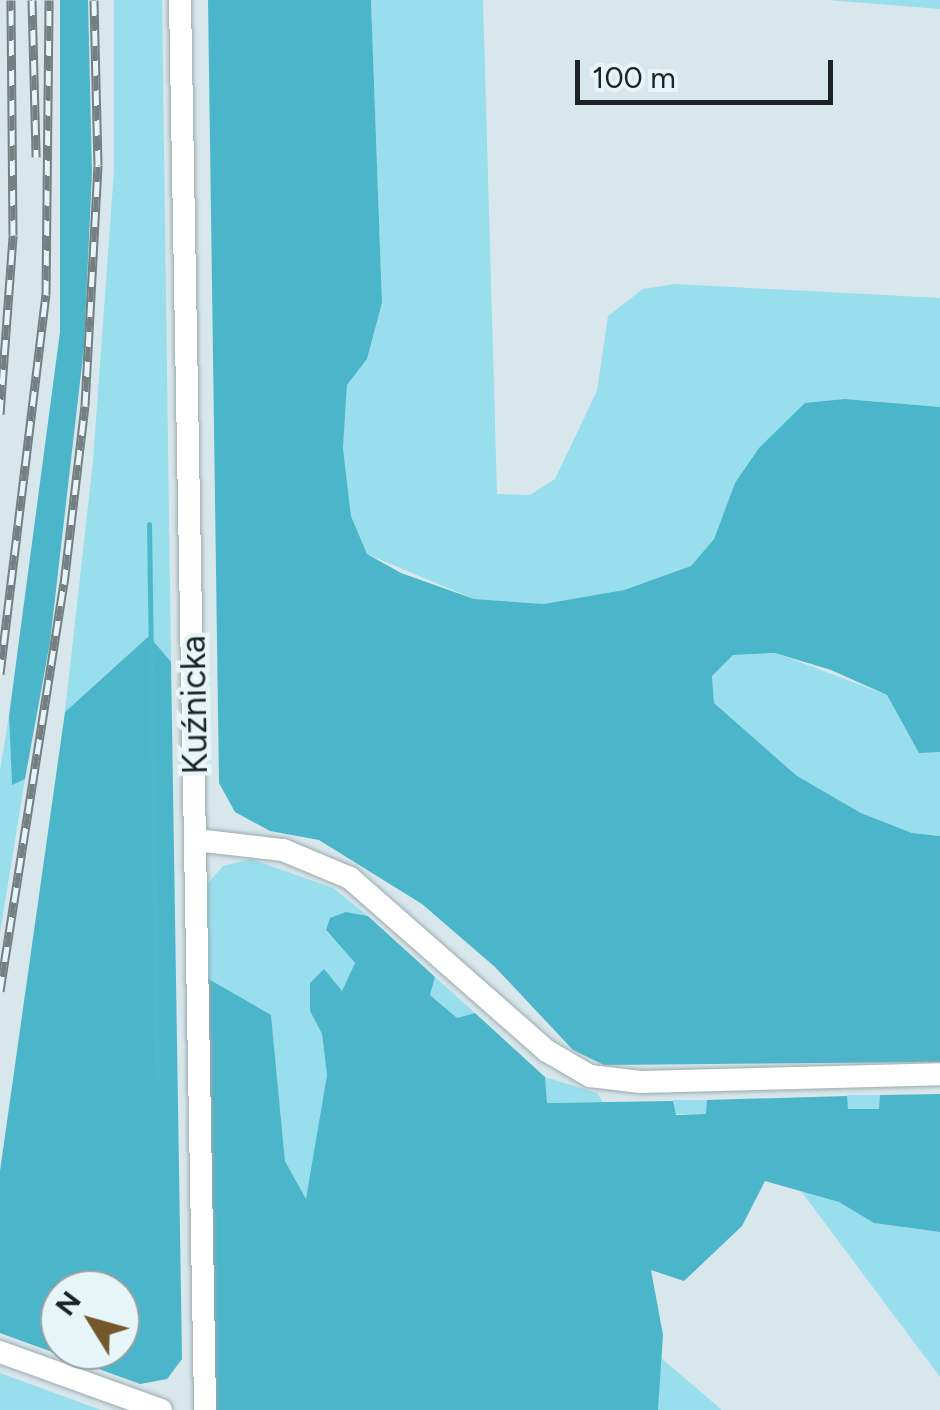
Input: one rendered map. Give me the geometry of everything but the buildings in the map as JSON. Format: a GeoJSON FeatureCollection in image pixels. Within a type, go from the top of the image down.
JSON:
{"type":"FeatureCollection","features":[{"type":"Feature","properties":{"kind":"street","name":"Kuźnicka"},"geometry":{"type":"LineString","coordinates":[[180,0],[204,1410]]}},
{"type":"Feature","properties":{"kind":"street"},"geometry":{"type":"LineString","coordinates":[[196,840],[254,844],[342,872],[547,1051],[590,1076],[641,1082],[940,1074]]}},
{"type":"Feature","properties":{"kind":"street"},"geometry":{"type":"LineString","coordinates":[[4,1354],[161,1410]]}},
{"type":"Feature","properties":{"kind":"shaded area"},"geometry":{"type":"Polygon","coordinates":[[[60,0],[88,0],[92,173],[84,347],[50,642],[25,779],[12,785],[9,716],[60,332],[60,0]]]}},
{"type":"Feature","properties":{"kind":"shaded area"},"geometry":{"type":"Polygon","coordinates":[[[114,0],[162,0],[171,662],[149,636],[65,712],[93,461],[114,171],[114,0]]]}},
{"type":"Feature","properties":{"kind":"shaded area"},"geometry":{"type":"Polygon","coordinates":[[[208,0],[371,0],[382,303],[367,359],[347,385],[343,448],[351,516],[367,554],[401,573],[474,599],[543,604],[624,590],[691,566],[714,539],[735,483],[759,448],[805,403],[845,399],[940,407],[940,752],[919,753],[887,695],[831,670],[775,653],[733,655],[712,676],[714,703],[797,776],[861,813],[912,833],[940,836],[940,1062],[604,1065],[573,1050],[495,967],[422,904],[319,840],[270,831],[235,812],[219,783],[208,0]]]}},
{"type":"Feature","properties":{"kind":"shaded area"},"geometry":{"type":"Polygon","coordinates":[[[371,0],[483,0],[497,494],[530,495],[555,479],[597,391],[608,316],[643,289],[675,284],[940,298],[940,407],[845,399],[735,483],[714,539],[691,566],[624,590],[543,604],[474,599],[367,554],[351,516],[343,448],[347,385],[367,359],[382,303],[371,0]]]}},
{"type":"Feature","properties":{"kind":"shaded area"},"geometry":{"type":"Polygon","coordinates":[[[828,0],[940,0],[940,9],[828,0]]]}},
{"type":"Feature","properties":{"kind":"shaded area"},"geometry":{"type":"Polygon","coordinates":[[[149,636],[171,662],[182,1359],[167,1379],[140,1384],[102,1370],[140,1370],[140,1270],[40,1270],[40,1348],[0,1333],[0,1171],[65,712],[149,636]]]}},
{"type":"Feature","properties":{"kind":"shaded area"},"geometry":{"type":"Polygon","coordinates":[[[776,653],[887,695],[919,752],[940,752],[940,836],[912,833],[861,813],[797,776],[714,703],[712,675],[733,655],[776,653]]]}},
{"type":"Feature","properties":{"kind":"shaded area"},"geometry":{"type":"Polygon","coordinates":[[[9,716],[12,784],[25,779],[0,933],[0,770],[9,716]]]}},
{"type":"Feature","properties":{"kind":"shaded area"},"geometry":{"type":"Polygon","coordinates":[[[251,859],[333,888],[368,916],[346,912],[326,931],[355,963],[342,992],[334,983],[310,1011],[322,1034],[327,1075],[307,1201],[285,1161],[271,1016],[198,973],[197,896],[223,866],[251,859]]]}},
{"type":"Feature","properties":{"kind":"shaded area"},"geometry":{"type":"Polygon","coordinates":[[[346,912],[368,916],[435,977],[430,995],[457,1018],[475,1013],[545,1077],[547,1103],[673,1101],[676,1115],[706,1114],[707,1100],[847,1096],[848,1109],[879,1109],[880,1095],[940,1094],[940,1232],[874,1223],[839,1202],[765,1181],[742,1226],[684,1281],[651,1270],[663,1335],[658,1410],[205,1410],[198,973],[271,1015],[285,1161],[306,1199],[327,1075],[322,1034],[310,1011],[310,983],[324,969],[342,991],[355,963],[326,930],[330,918],[346,912]]]}},
{"type":"Feature","properties":{"kind":"shaded area"},"geometry":{"type":"Polygon","coordinates":[[[435,977],[475,1013],[457,1018],[430,995],[435,977]]]}},
{"type":"Feature","properties":{"kind":"shaded area"},"geometry":{"type":"Polygon","coordinates":[[[545,1077],[597,1093],[603,1102],[546,1103],[545,1077]]]}},
{"type":"Feature","properties":{"kind":"shaded area"},"geometry":{"type":"Polygon","coordinates":[[[847,1095],[880,1095],[880,1109],[847,1109],[847,1095]]]}},
{"type":"Feature","properties":{"kind":"shaded area"},"geometry":{"type":"Polygon","coordinates":[[[673,1100],[707,1100],[707,1114],[673,1114],[673,1100]]]}},
{"type":"Feature","properties":{"kind":"shaded area"},"geometry":{"type":"Polygon","coordinates":[[[801,1191],[839,1202],[874,1223],[940,1232],[940,1377],[801,1191]]]}},
{"type":"Feature","properties":{"kind":"shaded area"},"geometry":{"type":"Polygon","coordinates":[[[661,1358],[722,1410],[658,1410],[661,1358]]]}},
{"type":"Feature","properties":{"kind":"shaded area"},"geometry":{"type":"Polygon","coordinates":[[[0,1373],[101,1410],[0,1410],[0,1373]]]}},
{"type":"Feature","properties":{"kind":"waterway"},"geometry":{"type":"LineString","coordinates":[[149,524],[157,1079]]}},
{"type":"Feature","properties":{"kind":"railway"},"geometry":{"type":"LineString","coordinates":[[0,414],[13,235],[11,0]]}},
{"type":"Feature","properties":{"kind":"railway"},"geometry":{"type":"LineString","coordinates":[[32,0],[36,157]]}},
{"type":"Feature","properties":{"kind":"railway"},"geometry":{"type":"LineString","coordinates":[[0,674],[46,295],[49,0]]}},
{"type":"Feature","properties":{"kind":"railway"},"geometry":{"type":"LineString","coordinates":[[0,991],[64,584],[85,406],[98,165],[94,0]]}}]}
